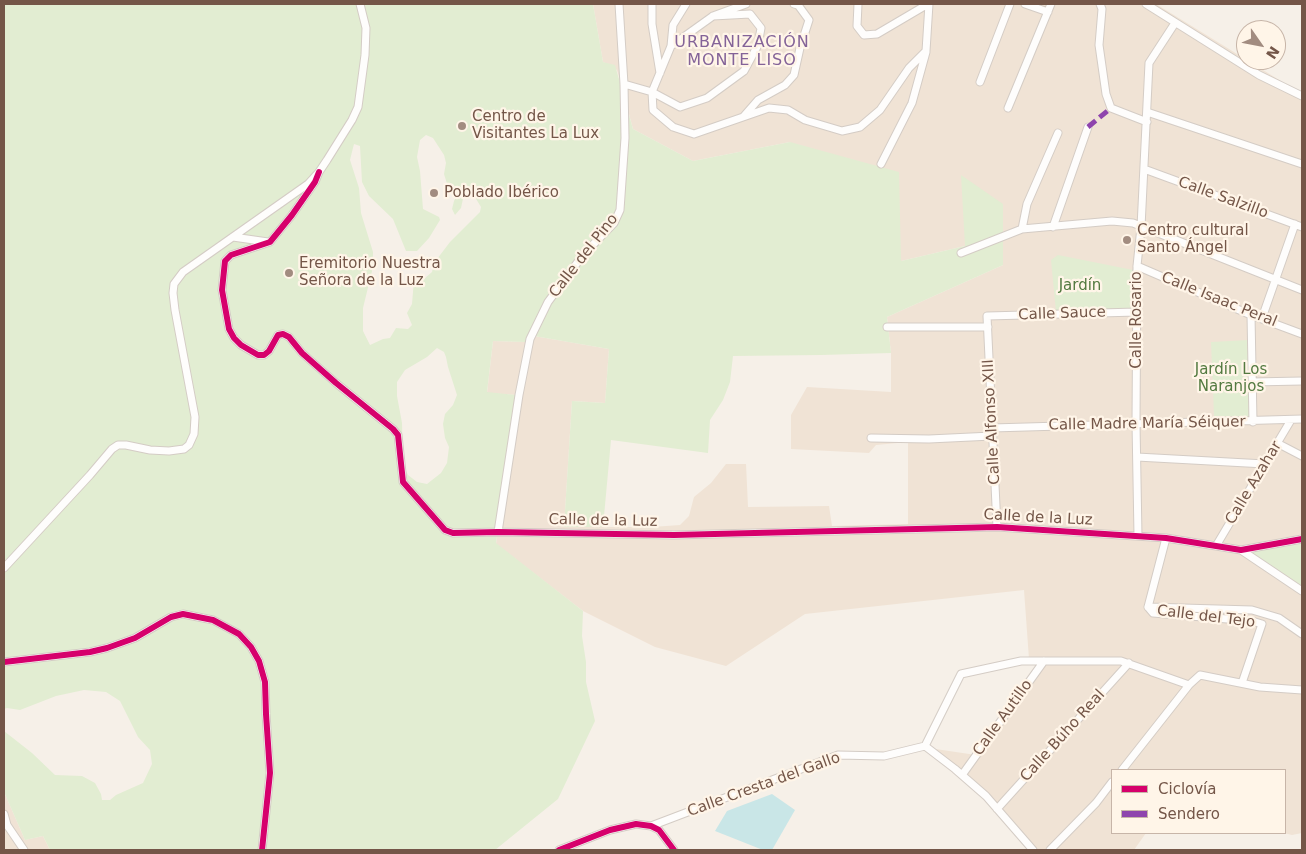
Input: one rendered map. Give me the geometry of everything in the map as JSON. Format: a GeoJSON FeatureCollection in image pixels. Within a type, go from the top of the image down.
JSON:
{"type":"FeatureCollection","features":[{"type":"Feature","properties":{"kind":"street"},"geometry":{"type":"LineString","coordinates":[[233,237],[270,242],[315,182],[352,120],[358,106],[366,56],[366,28],[360,4]]}},
{"type":"Feature","properties":{"kind":"street","name":"Calle del Pino"},"geometry":{"type":"LineString","coordinates":[[498,532],[519,395],[530,339],[548,302],[583,255],[614,223],[620,210],[625,138],[620,4]]}},
{"type":"Feature","properties":{"kind":"street"},"geometry":{"type":"LineString","coordinates":[[652,4],[652,24],[660,73]]}},
{"type":"Feature","properties":{"kind":"street"},"geometry":{"type":"LineString","coordinates":[[686,4],[673,25],[671,46],[652,92],[652,110],[673,127],[694,134],[769,108],[788,110],[804,120],[842,131],[860,127],[880,110],[909,68],[926,51]]}},
{"type":"Feature","properties":{"kind":"street"},"geometry":{"type":"LineString","coordinates":[[671,46],[713,16],[746,4]]}},
{"type":"Feature","properties":{"kind":"street"},"geometry":{"type":"LineString","coordinates":[[742,118],[758,100],[785,85],[794,75],[809,20],[798,5],[794,4]]}},
{"type":"Feature","properties":{"kind":"street"},"geometry":{"type":"LineString","coordinates":[[858,4],[857,26],[864,35],[876,34],[929,4]]}},
{"type":"Feature","properties":{"kind":"street"},"geometry":{"type":"LineString","coordinates":[[881,164],[912,103],[926,51],[929,4]]}},
{"type":"Feature","properties":{"kind":"street"},"geometry":{"type":"LineString","coordinates":[[980,82],[1010,4]]}},
{"type":"Feature","properties":{"kind":"street"},"geometry":{"type":"LineString","coordinates":[[1025,4],[1048,12]]}},
{"type":"Feature","properties":{"kind":"street"},"geometry":{"type":"LineString","coordinates":[[1008,108],[1051,4]]}},
{"type":"Feature","properties":{"kind":"street"},"geometry":{"type":"LineString","coordinates":[[1100,4],[1102,9],[1098,45],[1110,108],[1147,122]]}},
{"type":"Feature","properties":{"kind":"street"},"geometry":{"type":"LineString","coordinates":[[1146,4],[1259,74],[1302,96]]}},
{"type":"Feature","properties":{"kind":"street"},"geometry":{"type":"LineString","coordinates":[[624,84],[652,92],[680,108],[707,98],[744,71],[758,45],[760,28],[750,14],[713,16]]}},
{"type":"Feature","properties":{"kind":"street","name":"Calle Rosario"},"geometry":{"type":"LineString","coordinates":[[1138,536],[1136,423],[1137,266],[1150,63],[1176,23]]}},
{"type":"Feature","properties":{"kind":"street"},"geometry":{"type":"LineString","coordinates":[[1148,112],[1302,164]]}},
{"type":"Feature","properties":{"kind":"street"},"geometry":{"type":"LineString","coordinates":[[1053,227],[1088,127]]}},
{"type":"Feature","properties":{"kind":"street"},"geometry":{"type":"LineString","coordinates":[[1022,229],[1026,204],[1058,133]]}},
{"type":"Feature","properties":{"kind":"street","name":"Calle Salzillo"},"geometry":{"type":"LineString","coordinates":[[1144,169],[1299,226]]}},
{"type":"Feature","properties":{"kind":"street"},"geometry":{"type":"LineString","coordinates":[[4,568],[112,449],[118,445],[169,452],[184,449],[189,445],[194,434],[196,417],[175,310],[174,284],[183,272],[308,184],[320,172]]}},
{"type":"Feature","properties":{"kind":"street"},"geometry":{"type":"LineString","coordinates":[[961,253],[1022,229],[1112,221],[1133,223],[1302,290]]}},
{"type":"Feature","properties":{"kind":"street"},"geometry":{"type":"LineString","coordinates":[[1262,318],[1299,226]]}},
{"type":"Feature","properties":{"kind":"street","name":"Calle de la Luz"},"geometry":{"type":"LineString","coordinates":[[270,242],[230,256],[225,261],[222,290],[229,329],[234,338],[241,345],[258,355],[264,355],[269,352],[278,335],[283,334],[289,337],[314,364],[398,436],[403,482],[445,530],[453,533],[674,535],[997,527],[1166,538],[1241,550],[1302,539]]}},
{"type":"Feature","properties":{"kind":"street","name":"Calle Isaac Peral"},"geometry":{"type":"LineString","coordinates":[[1137,266],[1251,315],[1302,334]]}},
{"type":"Feature","properties":{"kind":"street","name":"Calle Sauce"},"geometry":{"type":"LineString","coordinates":[[987,316],[1136,312]]}},
{"type":"Feature","properties":{"kind":"street"},"geometry":{"type":"LineString","coordinates":[[1251,315],[1253,422]]}},
{"type":"Feature","properties":{"kind":"street","name":"Calle Alfonso XIII"},"geometry":{"type":"LineString","coordinates":[[987,316],[997,527]]}},
{"type":"Feature","properties":{"kind":"street"},"geometry":{"type":"LineString","coordinates":[[887,327],[988,327]]}},
{"type":"Feature","properties":{"kind":"street"},"geometry":{"type":"LineString","coordinates":[[1252,382],[1302,382]]}},
{"type":"Feature","properties":{"kind":"street","name":"Calle Madre María Séiquer"},"geometry":{"type":"LineString","coordinates":[[871,438],[929,439],[992,432],[1136,423],[1253,422],[1302,419]]}},
{"type":"Feature","properties":{"kind":"street","name":"Calle Azahar"},"geometry":{"type":"LineString","coordinates":[[1216,546],[1291,420]]}},
{"type":"Feature","properties":{"kind":"street"},"geometry":{"type":"LineString","coordinates":[[1277,443],[1302,456]]}},
{"type":"Feature","properties":{"kind":"street"},"geometry":{"type":"LineString","coordinates":[[1137,458],[1265,464]]}},
{"type":"Feature","properties":{"kind":"street"},"geometry":{"type":"LineString","coordinates":[[1166,538],[1148,607],[1252,610],[1279,618],[1302,634]]}},
{"type":"Feature","properties":{"kind":"street"},"geometry":{"type":"LineString","coordinates":[[1241,550],[1302,591]]}},
{"type":"Feature","properties":{"kind":"street","name":"Calle del Tejo"},"geometry":{"type":"LineString","coordinates":[[1148,607],[1153,613],[1252,621],[1262,624],[1242,683]]}},
{"type":"Feature","properties":{"kind":"street"},"geometry":{"type":"LineString","coordinates":[[4,662],[90,652],[107,648],[135,638],[171,617],[183,614],[213,620],[239,634],[251,647],[259,661],[265,682],[270,773],[262,850]]}},
{"type":"Feature","properties":{"kind":"street","name":"Calle Autillo"},"geometry":{"type":"LineString","coordinates":[[962,775],[1044,661]]}},
{"type":"Feature","properties":{"kind":"street"},"geometry":{"type":"LineString","coordinates":[[1032,850],[986,796],[925,746],[961,674],[1021,662],[1121,661],[1189,685]]}},
{"type":"Feature","properties":{"kind":"street","name":"Calle Búho Real"},"geometry":{"type":"LineString","coordinates":[[997,809],[1129,663]]}},
{"type":"Feature","properties":{"kind":"street"},"geometry":{"type":"LineString","coordinates":[[1123,769],[1189,685],[1200,675],[1260,687],[1302,690]]}},
{"type":"Feature","properties":{"kind":"street","name":"Calle Cresta del Gallo"},"geometry":{"type":"LineString","coordinates":[[651,826],[838,755],[884,756],[925,746]]}},
{"type":"Feature","properties":{"kind":"street"},"geometry":{"type":"LineString","coordinates":[[1050,850],[1096,803],[1111,783]]}},
{"type":"Feature","properties":{"kind":"street"},"geometry":{"type":"LineString","coordinates":[[4,814],[8,825],[24,850]]}},
{"type":"Feature","properties":{"kind":"street"},"geometry":{"type":"LineString","coordinates":[[559,850],[619,827],[636,824],[651,826],[662,834],[674,850]]}},
{"type":"Feature","properties":{"kind":"shaded area"},"geometry":{"type":"Polygon","coordinates":[[[593,4],[1156,4],[1236,53],[1236,70],[1263,70],[1302,94],[1302,833],[1292,835],[1286,834],[1286,769],[1111,769],[1111,834],[1145,834],[1134,850],[1033,850],[959,772],[922,747],[976,755],[1044,662],[1029,659],[1024,590],[805,614],[726,666],[655,647],[583,611],[496,544],[516,395],[487,393],[493,341],[525,342],[534,336],[609,349],[605,403],[572,401],[564,527],[652,527],[680,525],[689,516],[694,497],[711,483],[726,464],[746,464],[748,507],[829,506],[832,526],[908,524],[908,442],[876,445],[869,453],[791,449],[791,415],[807,387],[891,392],[891,353],[887,317],[1003,265],[965,246],[901,261],[790,142],[693,161],[633,129],[617,70],[603,62],[593,4]]]}},
{"type":"Feature","properties":{"kind":"shaded area"},"geometry":{"type":"Polygon","coordinates":[[[4,792],[25,840],[43,836],[50,850],[4,850],[4,792]]]}},
{"type":"Feature","properties":{"kind":"green space"},"geometry":{"type":"Polygon","coordinates":[[[4,4],[593,4],[603,62],[615,65],[633,129],[693,161],[790,142],[899,172],[901,261],[965,246],[961,175],[1003,204],[1003,265],[887,317],[891,353],[733,356],[730,382],[723,400],[710,420],[708,453],[611,440],[603,527],[564,527],[572,401],[605,403],[609,349],[534,336],[525,342],[493,341],[487,392],[516,395],[496,543],[583,611],[582,636],[586,662],[586,682],[595,721],[558,799],[495,850],[50,850],[43,836],[25,840],[4,792],[4,731],[32,753],[55,775],[82,776],[95,783],[102,800],[110,800],[116,795],[143,783],[152,764],[150,750],[138,737],[120,701],[106,692],[84,690],[56,696],[20,710],[4,709],[4,4]],[[426,135],[420,140],[417,157],[423,209],[439,217],[440,220],[429,238],[417,251],[406,251],[393,219],[369,196],[362,182],[360,146],[354,144],[350,160],[359,188],[361,213],[373,252],[373,267],[363,308],[363,331],[370,345],[390,338],[396,328],[408,329],[412,325],[407,313],[412,304],[414,280],[418,276],[425,278],[432,272],[434,263],[450,242],[480,212],[481,207],[473,194],[467,191],[464,194],[461,208],[455,215],[452,209],[457,195],[453,188],[448,187],[444,174],[446,163],[444,155],[433,138],[426,135]],[[437,348],[427,357],[405,370],[397,382],[397,396],[402,423],[403,464],[408,475],[417,482],[427,484],[441,473],[447,463],[449,447],[445,438],[443,424],[445,414],[453,405],[457,395],[444,352],[437,348]]]}},
{"type":"Feature","properties":{"kind":"green space","name":"Jardín"},"geometry":{"type":"Polygon","coordinates":[[[1058,255],[1133,270],[1131,310],[1056,312],[1051,260],[1058,255]]]}},
{"type":"Feature","properties":{"kind":"green space","name":"Jardín Los Naranjos"},"geometry":{"type":"Polygon","coordinates":[[[1249,340],[1250,417],[1214,416],[1211,342],[1249,340]]]}},
{"type":"Feature","properties":{"kind":"green space"},"geometry":{"type":"Polygon","coordinates":[[[1302,539],[1302,591],[1241,550],[1302,539]]]}},
{"type":"Feature","properties":{"kind":"water"},"geometry":{"type":"Polygon","coordinates":[[[772,794],[795,810],[772,850],[763,850],[715,831],[727,811],[772,794]]]}},
{"type":"Feature","properties":{"kind":"marked path"},"geometry":{"type":"LineString","coordinates":[[1088,127],[1111,108]]}},
{"type":"Feature","properties":{"kind":"cycle path"},"geometry":{"type":"LineString","coordinates":[[319,172],[315,182],[292,215],[270,242],[231,255],[225,261],[222,290],[229,329],[241,345],[258,355],[264,355],[269,351],[278,335],[283,334],[289,337],[302,353],[393,429],[398,435],[403,482],[445,530],[453,533],[674,535],[997,527],[1166,538],[1241,550],[1302,539]]}},
{"type":"Feature","properties":{"kind":"cycle path"},"geometry":{"type":"LineString","coordinates":[[4,662],[90,652],[107,648],[135,638],[171,617],[183,614],[213,620],[239,634],[251,647],[259,661],[265,682],[270,773],[262,850]]}},
{"type":"Feature","properties":{"kind":"cycle path"},"geometry":{"type":"LineString","coordinates":[[559,850],[610,830],[636,824],[651,826],[659,830],[674,850]]}},
{"type":"Feature","properties":{"kind":"place","name":"Centro de Visitantes La Lux"},"geometry":{"type":"Point","coordinates":[462,126]}},
{"type":"Feature","properties":{"kind":"place","name":"Poblado Ibérico"},"geometry":{"type":"Point","coordinates":[434,193]}},
{"type":"Feature","properties":{"kind":"place","name":"Centro cultural Santo Ángel"},"geometry":{"type":"Point","coordinates":[1127,240]}},
{"type":"Feature","properties":{"kind":"place","name":"Eremitorio Nuestra Señora de la Luz"},"geometry":{"type":"Point","coordinates":[289,273]}},
{"type":"Feature","properties":{"kind":"district","name":"URBANIZACIÓN MONTE LISO"},"geometry":{"type":"Point","coordinates":[742,52]}}]}
